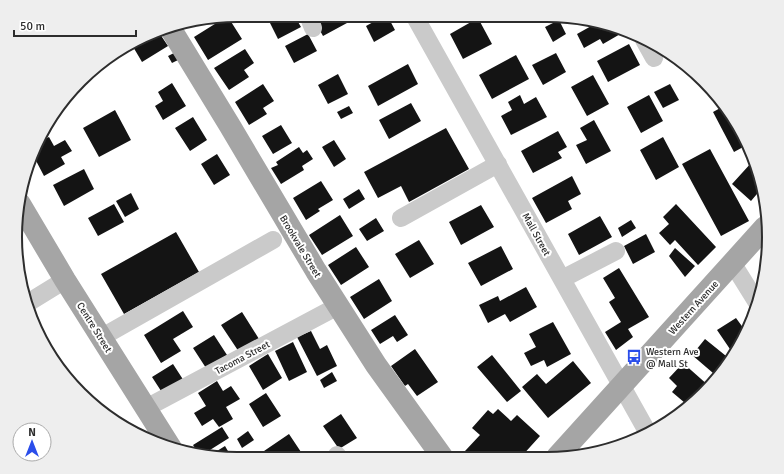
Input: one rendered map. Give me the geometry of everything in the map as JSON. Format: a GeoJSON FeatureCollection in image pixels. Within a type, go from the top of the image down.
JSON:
{"type":"FeatureCollection","features":[{"type":"Feature","properties":{"kind":"main road","name":"Brookvale Street"},"geometry":{"type":"LineString","coordinates":[[172,32],[312,265],[376,365],[439,452]]}},
{"type":"Feature","properties":{"kind":"main road","name":"Centre Street"},"geometry":{"type":"LineString","coordinates":[[23,217],[102,337],[166,440]]}},
{"type":"Feature","properties":{"kind":"main road","name":"Western Avenue"},"geometry":{"type":"LineString","coordinates":[[562,452],[762,231]]}},
{"type":"Feature","properties":{"kind":"street","name":"Mall Street"},"geometry":{"type":"LineString","coordinates":[[418,22],[645,428]]}},
{"type":"Feature","properties":{"kind":"street","name":"Mall Street"},"geometry":{"type":"LineString","coordinates":[[423,22],[426,35]]}},
{"type":"Feature","properties":{"kind":"street"},"geometry":{"type":"LineString","coordinates":[[648,47],[654,58]]}},
{"type":"Feature","properties":{"kind":"street"},"geometry":{"type":"LineString","coordinates":[[401,218],[498,164]]}},
{"type":"Feature","properties":{"kind":"street"},"geometry":{"type":"LineString","coordinates":[[102,337],[273,240]]}},
{"type":"Feature","properties":{"kind":"street"},"geometry":{"type":"LineString","coordinates":[[562,279],[616,251]]}},
{"type":"Feature","properties":{"kind":"street"},"geometry":{"type":"LineString","coordinates":[[733,264],[754,297]]}},
{"type":"Feature","properties":{"kind":"street"},"geometry":{"type":"LineString","coordinates":[[31,301],[65,280]]}},
{"type":"Feature","properties":{"kind":"street","name":"Tacoma Street"},"geometry":{"type":"LineString","coordinates":[[146,408],[338,306]]}},
{"type":"Feature","properties":{"kind":"building"},"geometry":{"type":"Polygon","coordinates":[[[231,22],[242,39],[208,60],[194,37],[217,23],[231,22]]]}},
{"type":"Feature","properties":{"kind":"building"},"geometry":{"type":"Polygon","coordinates":[[[298,22],[301,27],[278,39],[270,23],[298,22]]]}},
{"type":"Feature","properties":{"kind":"building"},"geometry":{"type":"Polygon","coordinates":[[[315,22],[347,23],[323,36],[315,22]]]}},
{"type":"Feature","properties":{"kind":"building"},"geometry":{"type":"Polygon","coordinates":[[[373,22],[391,22],[395,30],[374,42],[366,26],[373,22]]]}},
{"type":"Feature","properties":{"kind":"building"},"geometry":{"type":"Polygon","coordinates":[[[471,22],[480,22],[492,44],[463,59],[450,34],[471,22]]]}},
{"type":"Feature","properties":{"kind":"building"},"geometry":{"type":"Polygon","coordinates":[[[555,22],[560,22],[566,34],[553,42],[545,27],[555,22]]]}},
{"type":"Feature","properties":{"kind":"building"},"geometry":{"type":"Polygon","coordinates":[[[591,26],[620,34],[603,44],[600,39],[584,48],[577,34],[591,26]]]}},
{"type":"Feature","properties":{"kind":"building"},"geometry":{"type":"Polygon","coordinates":[[[308,34],[317,51],[294,63],[285,46],[308,34]]]}},
{"type":"Feature","properties":{"kind":"building"},"geometry":{"type":"Polygon","coordinates":[[[161,36],[168,46],[142,62],[134,48],[161,36]]]}},
{"type":"Feature","properties":{"kind":"building"},"geometry":{"type":"Polygon","coordinates":[[[629,44],[640,65],[608,82],[597,61],[629,44]]]}},
{"type":"Feature","properties":{"kind":"building"},"geometry":{"type":"Polygon","coordinates":[[[245,49],[254,63],[244,70],[249,77],[229,90],[214,68],[245,49]]]}},
{"type":"Feature","properties":{"kind":"building"},"geometry":{"type":"Polygon","coordinates":[[[174,53],[178,60],[172,63],[168,56],[174,53]]]}},
{"type":"Feature","properties":{"kind":"building"},"geometry":{"type":"Polygon","coordinates":[[[556,53],[566,72],[543,85],[532,65],[556,53]]]}},
{"type":"Feature","properties":{"kind":"building"},"geometry":{"type":"Polygon","coordinates":[[[516,55],[529,79],[492,99],[479,75],[516,55]]]}},
{"type":"Feature","properties":{"kind":"building"},"geometry":{"type":"Polygon","coordinates":[[[408,64],[418,84],[378,106],[368,86],[408,64]]]}},
{"type":"Feature","properties":{"kind":"building"},"geometry":{"type":"Polygon","coordinates":[[[338,74],[348,94],[328,104],[318,85],[338,74]]]}},
{"type":"Feature","properties":{"kind":"building"},"geometry":{"type":"Polygon","coordinates":[[[593,75],[609,104],[587,116],[571,87],[593,75]]]}},
{"type":"Feature","properties":{"kind":"building"},"geometry":{"type":"Polygon","coordinates":[[[172,83],[186,106],[163,120],[155,106],[163,101],[158,92],[172,83]]]}},
{"type":"Feature","properties":{"kind":"building"},"geometry":{"type":"Polygon","coordinates":[[[263,84],[274,101],[263,108],[267,114],[249,125],[235,102],[263,84]]]}},
{"type":"Feature","properties":{"kind":"building"},"geometry":{"type":"Polygon","coordinates":[[[670,84],[679,100],[663,108],[654,92],[670,84]]]}},
{"type":"Feature","properties":{"kind":"building"},"geometry":{"type":"Polygon","coordinates":[[[520,95],[524,104],[536,97],[547,117],[511,135],[501,116],[512,110],[508,102],[520,95]]]}},
{"type":"Feature","properties":{"kind":"building"},"geometry":{"type":"Polygon","coordinates":[[[649,95],[663,121],[641,133],[627,107],[649,95]]]}},
{"type":"Feature","properties":{"kind":"building"},"geometry":{"type":"Polygon","coordinates":[[[411,103],[421,121],[389,139],[379,120],[411,103]]]}},
{"type":"Feature","properties":{"kind":"building"},"geometry":{"type":"Polygon","coordinates":[[[349,106],[353,113],[341,119],[337,112],[349,106]]]}},
{"type":"Feature","properties":{"kind":"building"},"geometry":{"type":"Polygon","coordinates":[[[720,108],[742,147],[734,152],[713,112],[720,108]]]}},
{"type":"Feature","properties":{"kind":"building"},"geometry":{"type":"Polygon","coordinates":[[[115,110],[131,140],[99,157],[83,128],[115,110]]]}},
{"type":"Feature","properties":{"kind":"building"},"geometry":{"type":"Polygon","coordinates":[[[193,117],[207,140],[190,151],[175,128],[193,117]]]}},
{"type":"Feature","properties":{"kind":"building"},"geometry":{"type":"Polygon","coordinates":[[[594,120],[611,151],[586,164],[576,145],[587,140],[580,128],[594,120]]]}},
{"type":"Feature","properties":{"kind":"building"},"geometry":{"type":"Polygon","coordinates":[[[281,125],[292,143],[273,154],[262,136],[281,125]]]}},
{"type":"Feature","properties":{"kind":"building"},"geometry":{"type":"Polygon","coordinates":[[[446,128],[469,169],[409,202],[401,186],[378,198],[364,172],[446,128]]]}},
{"type":"Feature","properties":{"kind":"building"},"geometry":{"type":"Polygon","coordinates":[[[558,131],[567,147],[558,152],[562,158],[533,173],[521,151],[558,131]]]}},
{"type":"Feature","properties":{"kind":"building"},"geometry":{"type":"Polygon","coordinates":[[[49,137],[54,146],[65,140],[72,151],[61,157],[65,164],[44,176],[36,161],[46,138],[49,137]]]}},
{"type":"Feature","properties":{"kind":"building"},"geometry":{"type":"Polygon","coordinates":[[[663,137],[679,167],[656,180],[640,150],[663,137]]]}},
{"type":"Feature","properties":{"kind":"building"},"geometry":{"type":"Polygon","coordinates":[[[334,140],[346,159],[334,167],[322,147],[334,140]]]}},
{"type":"Feature","properties":{"kind":"building"},"geometry":{"type":"Polygon","coordinates":[[[299,147],[303,153],[307,150],[313,159],[302,166],[304,170],[281,184],[271,168],[278,165],[276,162],[299,147]]]}},
{"type":"Feature","properties":{"kind":"building"},"geometry":{"type":"Polygon","coordinates":[[[710,149],[749,221],[721,236],[682,164],[710,149]]]}},
{"type":"Feature","properties":{"kind":"building"},"geometry":{"type":"Polygon","coordinates":[[[217,154],[230,175],[214,185],[201,164],[217,154]]]}},
{"type":"Feature","properties":{"kind":"building"},"geometry":{"type":"Polygon","coordinates":[[[750,165],[758,193],[751,201],[732,184],[750,165]]]}},
{"type":"Feature","properties":{"kind":"building"},"geometry":{"type":"Polygon","coordinates":[[[84,169],[94,189],[64,206],[53,185],[84,169]]]}},
{"type":"Feature","properties":{"kind":"building"},"geometry":{"type":"Polygon","coordinates":[[[572,176],[581,194],[568,201],[572,209],[546,223],[532,198],[572,176]]]}},
{"type":"Feature","properties":{"kind":"building"},"geometry":{"type":"Polygon","coordinates":[[[321,181],[333,200],[318,209],[320,211],[306,220],[293,198],[321,181]]]}},
{"type":"Feature","properties":{"kind":"building"},"geometry":{"type":"Polygon","coordinates":[[[359,189],[365,199],[349,209],[343,199],[359,189]]]}},
{"type":"Feature","properties":{"kind":"building"},"geometry":{"type":"Polygon","coordinates":[[[131,193],[139,209],[125,217],[116,201],[131,193]]]}},
{"type":"Feature","properties":{"kind":"building"},"geometry":{"type":"Polygon","coordinates":[[[114,204],[124,222],[98,236],[88,218],[114,204]]]}},
{"type":"Feature","properties":{"kind":"building"},"geometry":{"type":"Polygon","coordinates":[[[676,204],[716,247],[698,265],[675,240],[670,245],[659,233],[669,224],[663,217],[676,204]]]}},
{"type":"Feature","properties":{"kind":"building"},"geometry":{"type":"Polygon","coordinates":[[[481,205],[494,227],[461,245],[449,222],[481,205]]]}},
{"type":"Feature","properties":{"kind":"building"},"geometry":{"type":"Polygon","coordinates":[[[340,215],[353,236],[322,255],[309,235],[340,215]]]}},
{"type":"Feature","properties":{"kind":"building"},"geometry":{"type":"Polygon","coordinates":[[[600,216],[612,237],[579,255],[568,234],[600,216]]]}},
{"type":"Feature","properties":{"kind":"building"},"geometry":{"type":"Polygon","coordinates":[[[376,218],[384,231],[367,241],[359,229],[376,218]]]}},
{"type":"Feature","properties":{"kind":"building"},"geometry":{"type":"Polygon","coordinates":[[[631,220],[636,228],[622,237],[618,228],[631,220]]]}},
{"type":"Feature","properties":{"kind":"building"},"geometry":{"type":"Polygon","coordinates":[[[176,232],[199,272],[124,314],[101,274],[176,232]]]}},
{"type":"Feature","properties":{"kind":"building"},"geometry":{"type":"Polygon","coordinates":[[[646,234],[655,252],[633,264],[624,246],[646,234]]]}},
{"type":"Feature","properties":{"kind":"building"},"geometry":{"type":"Polygon","coordinates":[[[419,240],[434,264],[410,278],[395,254],[419,240]]]}},
{"type":"Feature","properties":{"kind":"building"},"geometry":{"type":"Polygon","coordinates":[[[501,246],[513,269],[481,286],[468,263],[501,246]]]}},
{"type":"Feature","properties":{"kind":"building"},"geometry":{"type":"Polygon","coordinates":[[[356,247],[369,267],[341,285],[328,265],[356,247]]]}},
{"type":"Feature","properties":{"kind":"building"},"geometry":{"type":"Polygon","coordinates":[[[675,248],[695,266],[685,277],[669,256],[675,248]]]}},
{"type":"Feature","properties":{"kind":"building"},"geometry":{"type":"Polygon","coordinates":[[[619,268],[649,317],[628,329],[633,337],[616,350],[605,332],[621,322],[609,302],[615,298],[603,278],[619,268]]]}},
{"type":"Feature","properties":{"kind":"building"},"geometry":{"type":"Polygon","coordinates":[[[379,279],[392,301],[364,319],[350,297],[379,279]]]}},
{"type":"Feature","properties":{"kind":"building"},"geometry":{"type":"Polygon","coordinates":[[[526,287],[537,307],[510,322],[505,314],[488,323],[479,305],[498,296],[500,301],[526,287]]]}},
{"type":"Feature","properties":{"kind":"building"},"geometry":{"type":"Polygon","coordinates":[[[183,311],[193,327],[173,339],[181,351],[161,363],[144,335],[183,311]]]}},
{"type":"Feature","properties":{"kind":"building"},"geometry":{"type":"Polygon","coordinates":[[[242,312],[259,339],[239,352],[221,325],[242,312]]]}},
{"type":"Feature","properties":{"kind":"building"},"geometry":{"type":"Polygon","coordinates":[[[395,315],[408,335],[397,342],[393,336],[380,344],[371,330],[395,315]]]}},
{"type":"Feature","properties":{"kind":"building"},"geometry":{"type":"Polygon","coordinates":[[[736,318],[742,327],[730,349],[717,330],[736,318]]]}},
{"type":"Feature","properties":{"kind":"building"},"geometry":{"type":"Polygon","coordinates":[[[553,322],[571,354],[547,367],[544,360],[531,366],[524,353],[536,347],[529,334],[553,322]]]}},
{"type":"Feature","properties":{"kind":"building"},"geometry":{"type":"Polygon","coordinates":[[[311,331],[320,349],[327,345],[337,366],[317,376],[297,337],[311,331]]]}},
{"type":"Feature","properties":{"kind":"building"},"geometry":{"type":"Polygon","coordinates":[[[214,335],[227,355],[206,368],[193,348],[214,335]]]}},
{"type":"Feature","properties":{"kind":"building"},"geometry":{"type":"Polygon","coordinates":[[[705,339],[726,356],[713,373],[692,355],[705,339]]]}},
{"type":"Feature","properties":{"kind":"building"},"geometry":{"type":"Polygon","coordinates":[[[293,342],[307,372],[289,381],[275,351],[293,342]]]}},
{"type":"Feature","properties":{"kind":"building"},"geometry":{"type":"Polygon","coordinates":[[[415,349],[438,382],[417,396],[408,384],[405,386],[391,366],[415,349]]]}},
{"type":"Feature","properties":{"kind":"building"},"geometry":{"type":"Polygon","coordinates":[[[268,354],[282,378],[263,390],[249,366],[268,354]]]}},
{"type":"Feature","properties":{"kind":"building"},"geometry":{"type":"Polygon","coordinates":[[[492,355],[521,391],[507,402],[477,367],[492,355]]]}},
{"type":"Feature","properties":{"kind":"building"},"geometry":{"type":"Polygon","coordinates":[[[573,361],[591,383],[548,418],[522,387],[537,374],[546,384],[573,361]]]}},
{"type":"Feature","properties":{"kind":"building"},"geometry":{"type":"Polygon","coordinates":[[[683,363],[705,383],[685,403],[672,392],[677,386],[669,378],[683,363]]]}},
{"type":"Feature","properties":{"kind":"building"},"geometry":{"type":"Polygon","coordinates":[[[173,364],[184,381],[163,394],[152,377],[173,364]]]}},
{"type":"Feature","properties":{"kind":"building"},"geometry":{"type":"Polygon","coordinates":[[[332,372],[337,381],[324,388],[320,380],[332,372]]]}},
{"type":"Feature","properties":{"kind":"building"},"geometry":{"type":"Polygon","coordinates":[[[217,381],[223,391],[231,386],[240,399],[226,407],[233,419],[219,427],[213,419],[202,426],[194,413],[206,406],[198,393],[217,381]]]}},
{"type":"Feature","properties":{"kind":"building"},"geometry":{"type":"Polygon","coordinates":[[[266,393],[281,416],[263,427],[249,404],[266,393]]]}},
{"type":"Feature","properties":{"kind":"building"},"geometry":{"type":"Polygon","coordinates":[[[498,409],[511,421],[517,415],[540,436],[526,452],[466,452],[465,451],[480,435],[472,428],[488,410],[493,414],[498,409]]]}},
{"type":"Feature","properties":{"kind":"building"},"geometry":{"type":"Polygon","coordinates":[[[341,414],[357,438],[339,449],[323,426],[341,414]]]}},
{"type":"Feature","properties":{"kind":"building"},"geometry":{"type":"Polygon","coordinates":[[[222,427],[229,438],[210,450],[195,448],[193,445],[222,427]]]}},
{"type":"Feature","properties":{"kind":"building"},"geometry":{"type":"Polygon","coordinates":[[[248,431],[254,440],[242,448],[237,439],[248,431]]]}},
{"type":"Feature","properties":{"kind":"building"},"geometry":{"type":"Polygon","coordinates":[[[289,434],[301,452],[265,452],[264,451],[289,434]]]}},
{"type":"Feature","properties":{"kind":"building"},"geometry":{"type":"Polygon","coordinates":[[[225,446],[228,452],[223,452],[217,451],[225,446]]]}},
{"type":"Feature","properties":{"kind":"place","name":"Western Ave @ Mall St"},"geometry":{"type":"Point","coordinates":[634,357]}}]}
